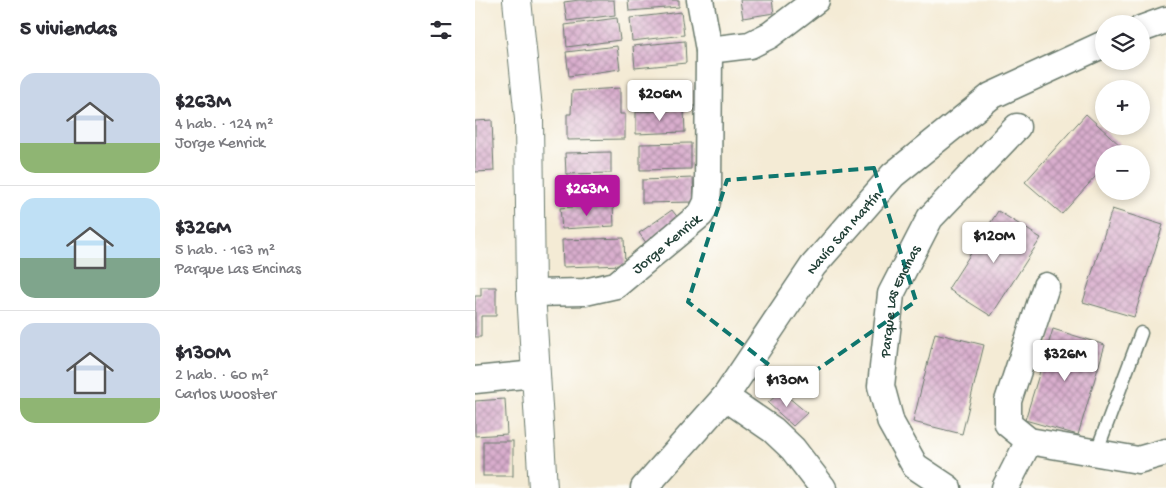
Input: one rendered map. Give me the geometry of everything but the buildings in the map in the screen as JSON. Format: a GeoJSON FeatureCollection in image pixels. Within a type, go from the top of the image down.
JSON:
{"type":"FeatureCollection","features":[{"type":"Feature","properties":{"kind":"main road"},"geometry":{"type":"LineString","coordinates":[[517,0],[529,119],[531,293],[543,488]]}},
{"type":"Feature","properties":{"kind":"street","name":"Jorge Kenrick"},"geometry":{"type":"LineString","coordinates":[[531,293],[585,292],[616,285],[701,214],[707,202],[708,188],[709,50],[700,0]]}},
{"type":"Feature","properties":{"kind":"street"},"geometry":{"type":"LineString","coordinates":[[709,50],[750,45],[770,36],[816,0]]}},
{"type":"Feature","properties":{"kind":"street"},"geometry":{"type":"LineString","coordinates":[[1150,26],[1166,20]]}},
{"type":"Feature","properties":{"kind":"street","name":"Navío San Martín"},"geometry":{"type":"LineString","coordinates":[[645,487],[725,397],[813,266],[893,175],[991,96],[1095,48]]}},
{"type":"Feature","properties":{"kind":"street","name":"Parque Las Encinas"},"geometry":{"type":"LineString","coordinates":[[948,488],[915,466],[891,423],[881,386],[891,294],[930,218],[1017,126]]}},
{"type":"Feature","properties":{"kind":"street"},"geometry":{"type":"LineString","coordinates":[[1046,286],[1009,401],[1008,424],[1029,441],[1096,453],[1137,460],[1166,452]]}},
{"type":"Feature","properties":{"kind":"street"},"geometry":{"type":"LineString","coordinates":[[475,380],[535,374]]}},
{"type":"Feature","properties":{"kind":"street"},"geometry":{"type":"LineString","coordinates":[[725,397],[773,430],[793,449],[823,488]]}},
{"type":"Feature","properties":{"kind":"street"},"geometry":{"type":"LineString","coordinates":[[1005,488],[1029,441]]}},
{"type":"Feature","properties":{"kind":"lane"},"geometry":{"type":"LineString","coordinates":[[1096,453],[1141,333]]}},
{"type":"Feature","properties":{"kind":"highlighted area"},"geometry":{"type":"Polygon","coordinates":[[[874,168],[916,301],[795,385],[688,302],[727,180],[874,168]]]}}]}
